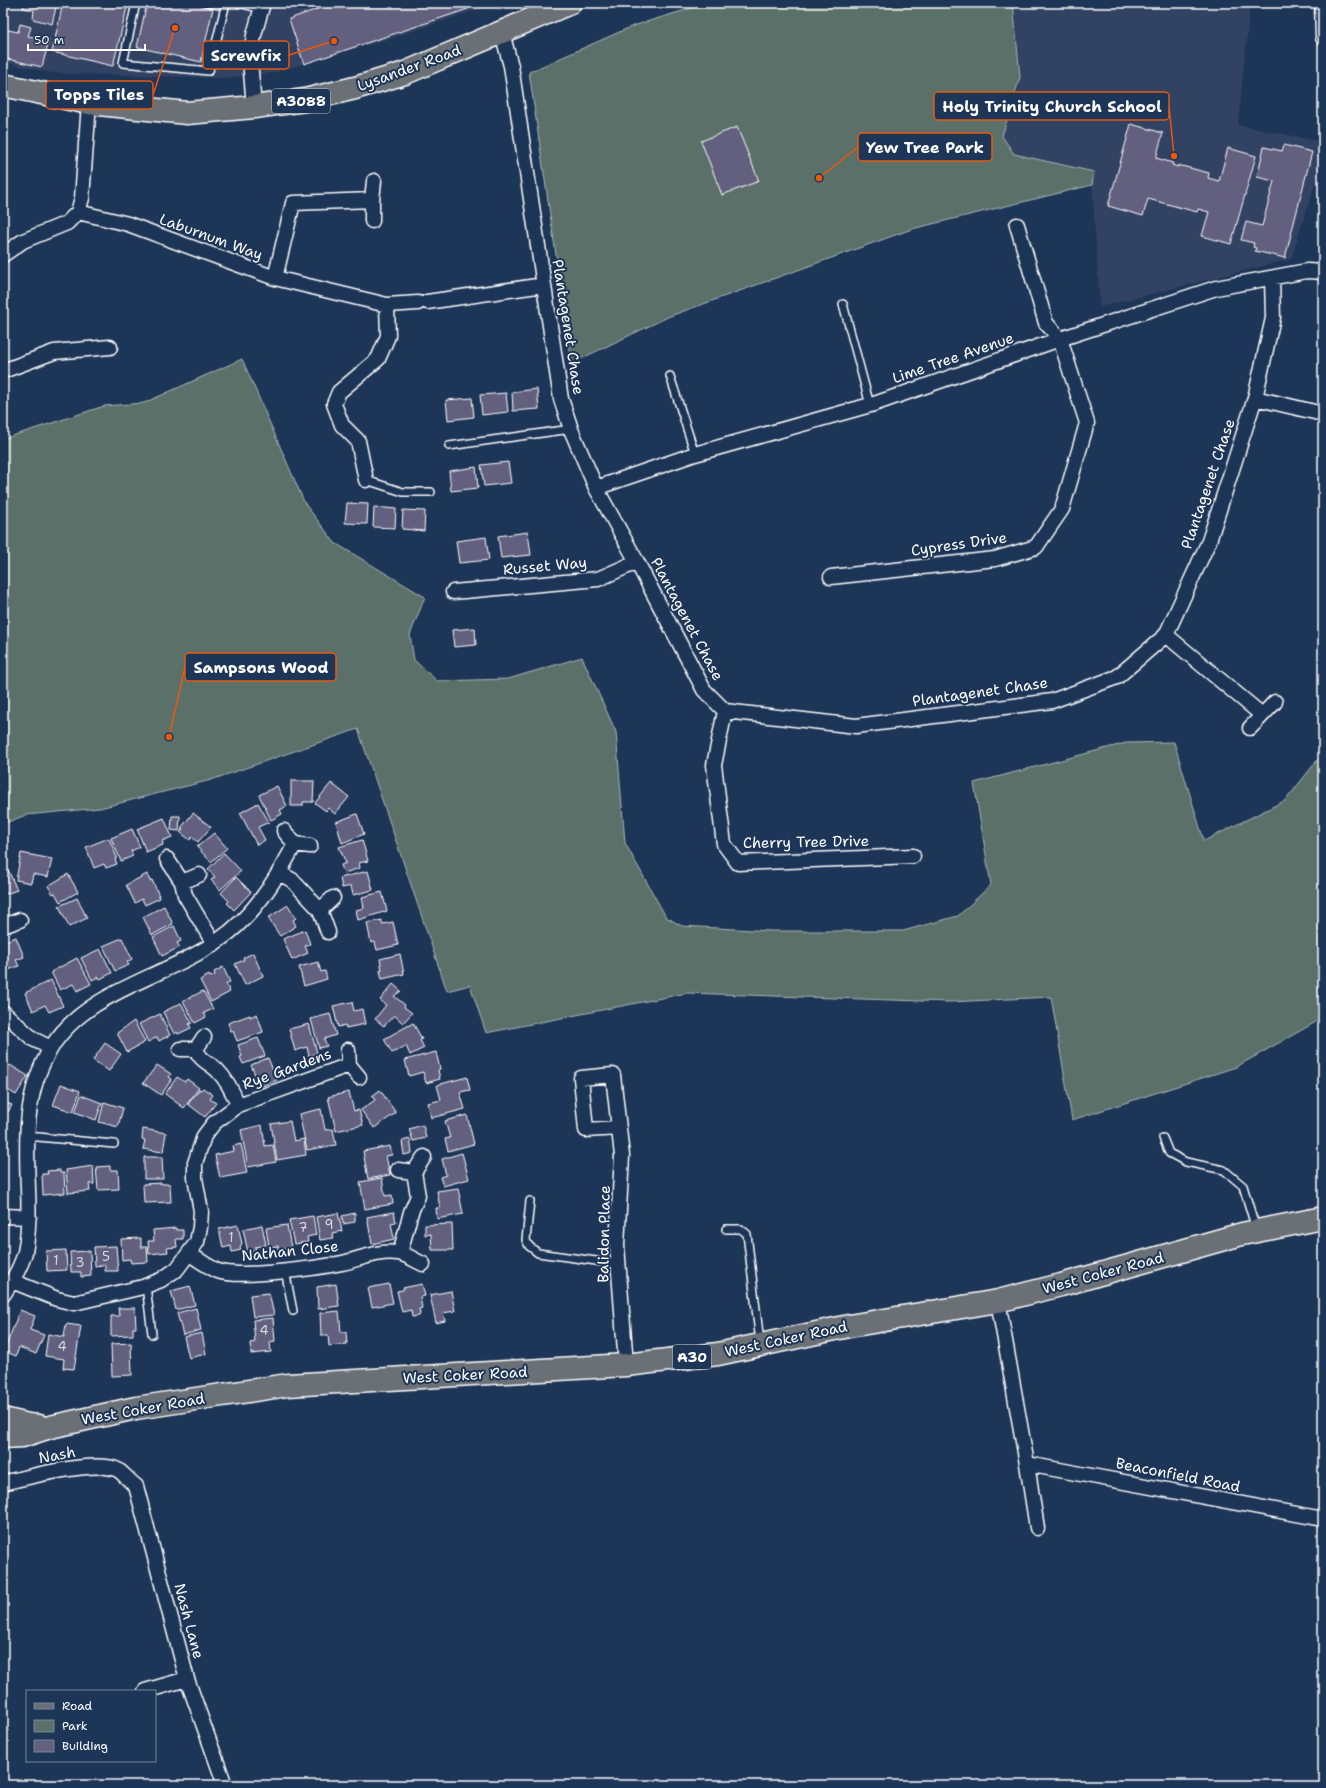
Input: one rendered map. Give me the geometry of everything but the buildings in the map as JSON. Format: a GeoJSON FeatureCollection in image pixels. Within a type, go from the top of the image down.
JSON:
{"type":"FeatureCollection","features":[{"type":"Feature","properties":{"kind":"main road","name":"Lysander Road"},"geometry":{"type":"LineString","coordinates":[[3,86],[89,103],[187,113],[254,107],[305,100],[355,88],[405,73],[570,3]]}},
{"type":"Feature","properties":{"kind":"main road","name":"West Coker Road"},"geometry":{"type":"LineString","coordinates":[[3,1437],[22,1436],[50,1427],[136,1408],[288,1385],[626,1365],[718,1354],[848,1326],[998,1301],[1256,1231],[1323,1218]]}},
{"type":"Feature","properties":{"kind":"main road","name":"West Coker Road"},"geometry":{"type":"LineString","coordinates":[[3,1419],[28,1426],[50,1427]]}},
{"type":"Feature","properties":{"kind":"street"},"geometry":{"type":"LineString","coordinates":[[1322,3],[1323,38]]}},
{"type":"Feature","properties":{"kind":"street"},"geometry":{"type":"LineString","coordinates":[[254,107],[250,60],[254,35],[263,6]]}},
{"type":"Feature","properties":{"kind":"street","name":"Plantagenet Chase"},"geometry":{"type":"LineString","coordinates":[[502,33],[511,66],[561,399],[571,429],[596,488],[637,562],[704,690],[725,711],[856,726],[1052,701],[1117,677],[1166,634],[1209,541],[1255,398],[1273,318],[1272,278]]}},
{"type":"Feature","properties":{"kind":"street"},"geometry":{"type":"LineString","coordinates":[[3,255],[23,242],[68,222],[78,212],[82,198],[89,103]]}},
{"type":"Feature","properties":{"kind":"street"},"geometry":{"type":"LineString","coordinates":[[372,221],[374,181]]}},
{"type":"Feature","properties":{"kind":"street"},"geometry":{"type":"LineString","coordinates":[[275,278],[293,203],[372,200]]}},
{"type":"Feature","properties":{"kind":"street","name":"Laburnum Way"},"geometry":{"type":"LineString","coordinates":[[78,212],[128,224],[275,278],[387,305],[422,302],[544,285]]}},
{"type":"Feature","properties":{"kind":"street"},"geometry":{"type":"LineString","coordinates":[[1017,225],[1046,322],[1060,339]]}},
{"type":"Feature","properties":{"kind":"street","name":"Lime Tree Avenue"},"geometry":{"type":"LineString","coordinates":[[596,488],[695,454],[870,405],[1060,339],[1216,288],[1308,271],[1323,272]]}},
{"type":"Feature","properties":{"kind":"street"},"geometry":{"type":"LineString","coordinates":[[366,480],[358,441],[342,425],[334,404],[339,392],[378,359],[388,336],[387,305]]}},
{"type":"Feature","properties":{"kind":"street","name":"Cypress Drive"},"geometry":{"type":"LineString","coordinates":[[831,577],[995,559],[1036,547],[1062,509],[1087,422],[1060,339]]}},
{"type":"Feature","properties":{"kind":"street"},"geometry":{"type":"LineString","coordinates":[[3,371],[54,352],[110,347]]}},
{"type":"Feature","properties":{"kind":"street"},"geometry":{"type":"LineString","coordinates":[[1255,398],[1323,414]]}},
{"type":"Feature","properties":{"kind":"street","name":"Russet Way"},"geometry":{"type":"LineString","coordinates":[[453,592],[598,579],[637,562]]}},
{"type":"Feature","properties":{"kind":"street"},"geometry":{"type":"LineString","coordinates":[[1166,634],[1262,715]]}},
{"type":"Feature","properties":{"kind":"street"},"geometry":{"type":"LineString","coordinates":[[1250,728],[1274,702]]}},
{"type":"Feature","properties":{"kind":"street","name":"Cherry Tree Drive"},"geometry":{"type":"LineString","coordinates":[[725,711],[714,765],[724,844],[738,863],[913,856]]}},
{"type":"Feature","properties":{"kind":"street"},"geometry":{"type":"LineString","coordinates":[[284,831],[295,844],[310,846]]}},
{"type":"Feature","properties":{"kind":"street"},"geometry":{"type":"LineString","coordinates":[[3,1295],[12,1281],[24,1253],[29,1217],[27,1136],[30,1105],[37,1079],[51,1048],[71,1024],[88,1009],[214,944],[235,928],[249,915],[279,873],[295,844]]}},
{"type":"Feature","properties":{"kind":"street"},"geometry":{"type":"LineString","coordinates":[[167,859],[182,882],[185,895],[214,944]]}},
{"type":"Feature","properties":{"kind":"street"},"geometry":{"type":"LineString","coordinates":[[279,873],[292,880],[320,910],[328,932]]}},
{"type":"Feature","properties":{"kind":"street"},"geometry":{"type":"LineString","coordinates":[[182,882],[199,875]]}},
{"type":"Feature","properties":{"kind":"street"},"geometry":{"type":"LineString","coordinates":[[320,910],[333,898]]}},
{"type":"Feature","properties":{"kind":"street"},"geometry":{"type":"LineString","coordinates":[[3,926],[20,920]]}},
{"type":"Feature","properties":{"kind":"street"},"geometry":{"type":"LineString","coordinates":[[3,1012],[33,1039],[51,1048]]}},
{"type":"Feature","properties":{"kind":"street","name":"Rye Gardens"},"geometry":{"type":"LineString","coordinates":[[180,1049],[200,1043],[200,1058],[216,1069],[224,1078],[238,1105]]}},
{"type":"Feature","properties":{"kind":"street","name":"Rye Gardens"},"geometry":{"type":"LineString","coordinates":[[348,1050],[349,1065],[359,1077]]}},
{"type":"Feature","properties":{"kind":"street","name":"Rye Gardens"},"geometry":{"type":"LineString","coordinates":[[12,1281],[57,1299],[74,1303],[146,1286],[161,1280],[177,1269],[197,1242],[201,1211],[195,1178],[195,1163],[204,1136],[214,1123],[238,1105],[349,1065]]}},
{"type":"Feature","properties":{"kind":"street","name":"Balidon Place"},"geometry":{"type":"LineString","coordinates":[[619,1128],[622,1156],[617,1229],[618,1264],[626,1365]]}},
{"type":"Feature","properties":{"kind":"street"},"geometry":{"type":"LineString","coordinates":[[400,1253],[411,1212],[418,1196],[414,1172],[424,1157]]}},
{"type":"Feature","properties":{"kind":"street"},"geometry":{"type":"LineString","coordinates":[[398,1170],[414,1172]]}},
{"type":"Feature","properties":{"kind":"street"},"geometry":{"type":"LineString","coordinates":[[3,1216],[29,1217]]}},
{"type":"Feature","properties":{"kind":"street","name":"Nathan Close"},"geometry":{"type":"LineString","coordinates":[[189,1254],[218,1271],[235,1274],[311,1268],[343,1263],[371,1254],[400,1253],[423,1264]]}},
{"type":"Feature","properties":{"kind":"street"},"geometry":{"type":"LineString","coordinates":[[998,1301],[1037,1528]]}},
{"type":"Feature","properties":{"kind":"street","name":"Beaconfield Road"},"geometry":{"type":"LineString","coordinates":[[1027,1464],[1323,1519]]}},
{"type":"Feature","properties":{"kind":"street","name":"Nash"},"geometry":{"type":"LineString","coordinates":[[3,1483],[85,1467],[102,1467],[117,1470]]}},
{"type":"Feature","properties":{"kind":"street","name":"Nash Lane"},"geometry":{"type":"LineString","coordinates":[[117,1470],[136,1486],[187,1679],[225,1785]]}},
{"type":"Feature","properties":{"kind":"street"},"geometry":{"type":"LineString","coordinates":[[148,1690],[187,1679]]}},
{"type":"Feature","properties":{"kind":"lane"},"geometry":{"type":"LineString","coordinates":[[3,8],[4,3]]}},
{"type":"Feature","properties":{"kind":"lane"},"geometry":{"type":"LineString","coordinates":[[136,3],[123,63],[209,71],[226,3]]}},
{"type":"Feature","properties":{"kind":"lane"},"geometry":{"type":"LineString","coordinates":[[238,3],[263,6]]}},
{"type":"Feature","properties":{"kind":"lane"},"geometry":{"type":"LineString","coordinates":[[843,304],[870,405]]}},
{"type":"Feature","properties":{"kind":"lane"},"geometry":{"type":"LineString","coordinates":[[670,376],[695,454]]}},
{"type":"Feature","properties":{"kind":"lane"},"geometry":{"type":"LineString","coordinates":[[449,446],[571,429]]}},
{"type":"Feature","properties":{"kind":"lane"},"geometry":{"type":"LineString","coordinates":[[366,480],[403,492],[431,492]]}},
{"type":"Feature","properties":{"kind":"lane"},"geometry":{"type":"LineString","coordinates":[[27,1136],[114,1144]]}},
{"type":"Feature","properties":{"kind":"lane"},"geometry":{"type":"LineString","coordinates":[[1163,1138],[1169,1153],[1186,1162],[1224,1170],[1243,1186],[1256,1231]]}},
{"type":"Feature","properties":{"kind":"lane"},"geometry":{"type":"LineString","coordinates":[[530,1200],[526,1240],[529,1246],[538,1254],[618,1264]]}},
{"type":"Feature","properties":{"kind":"lane"},"geometry":{"type":"LineString","coordinates":[[726,1229],[740,1229],[747,1234],[760,1345]]}},
{"type":"Feature","properties":{"kind":"lane"},"geometry":{"type":"LineString","coordinates":[[284,1270],[293,1311]]}},
{"type":"Feature","properties":{"kind":"lane"},"geometry":{"type":"LineString","coordinates":[[146,1286],[152,1334]]}},
{"type":"Feature","properties":{"kind":"shaded area"},"geometry":{"type":"Polygon","coordinates":[[[3,3],[498,3],[388,39],[273,73],[221,78],[52,73],[3,62],[3,3]]]}},
{"type":"Feature","properties":{"kind":"shaded area"},"geometry":{"type":"Polygon","coordinates":[[[1013,3],[1118,3],[1128,6],[1250,6],[1238,125],[1323,142],[1323,159],[1291,259],[1100,307],[1092,185],[1094,172],[1014,154],[1002,136],[1020,77],[1013,3]]]}},
{"type":"Feature","properties":{"kind":"green space"},"geometry":{"type":"Polygon","coordinates":[[[708,3],[1013,3],[1020,77],[1002,136],[1014,154],[1094,172],[1092,185],[912,229],[670,316],[572,363],[529,72],[633,26],[708,3]]]}},
{"type":"Feature","properties":{"kind":"green space"},"geometry":{"type":"Polygon","coordinates":[[[242,359],[305,504],[335,543],[425,597],[410,635],[414,660],[437,681],[508,679],[582,657],[616,732],[625,843],[666,917],[682,926],[771,931],[903,931],[958,916],[991,885],[974,783],[1126,743],[1174,742],[1204,841],[1286,800],[1323,753],[1323,1018],[1236,1067],[1072,1120],[1051,997],[949,1002],[687,993],[486,1033],[470,985],[447,991],[358,729],[211,780],[100,808],[26,815],[3,824],[3,439],[104,406],[144,403],[242,359]]]}},
{"type":"Feature","properties":{"kind":"place","name":"Topps Tiles"},"geometry":{"type":"Point","coordinates":[175,28]}},
{"type":"Feature","properties":{"kind":"place","name":"Screwfix"},"geometry":{"type":"Point","coordinates":[334,41]}},
{"type":"Feature","properties":{"kind":"place","name":"Holy Trinity Church School"},"geometry":{"type":"Point","coordinates":[1174,156]}},
{"type":"Feature","properties":{"kind":"place","name":"Yew Tree Park"},"geometry":{"type":"Point","coordinates":[819,178]}},
{"type":"Feature","properties":{"kind":"place","name":"Sampsons Wood"},"geometry":{"type":"Point","coordinates":[169,737]}}]}
